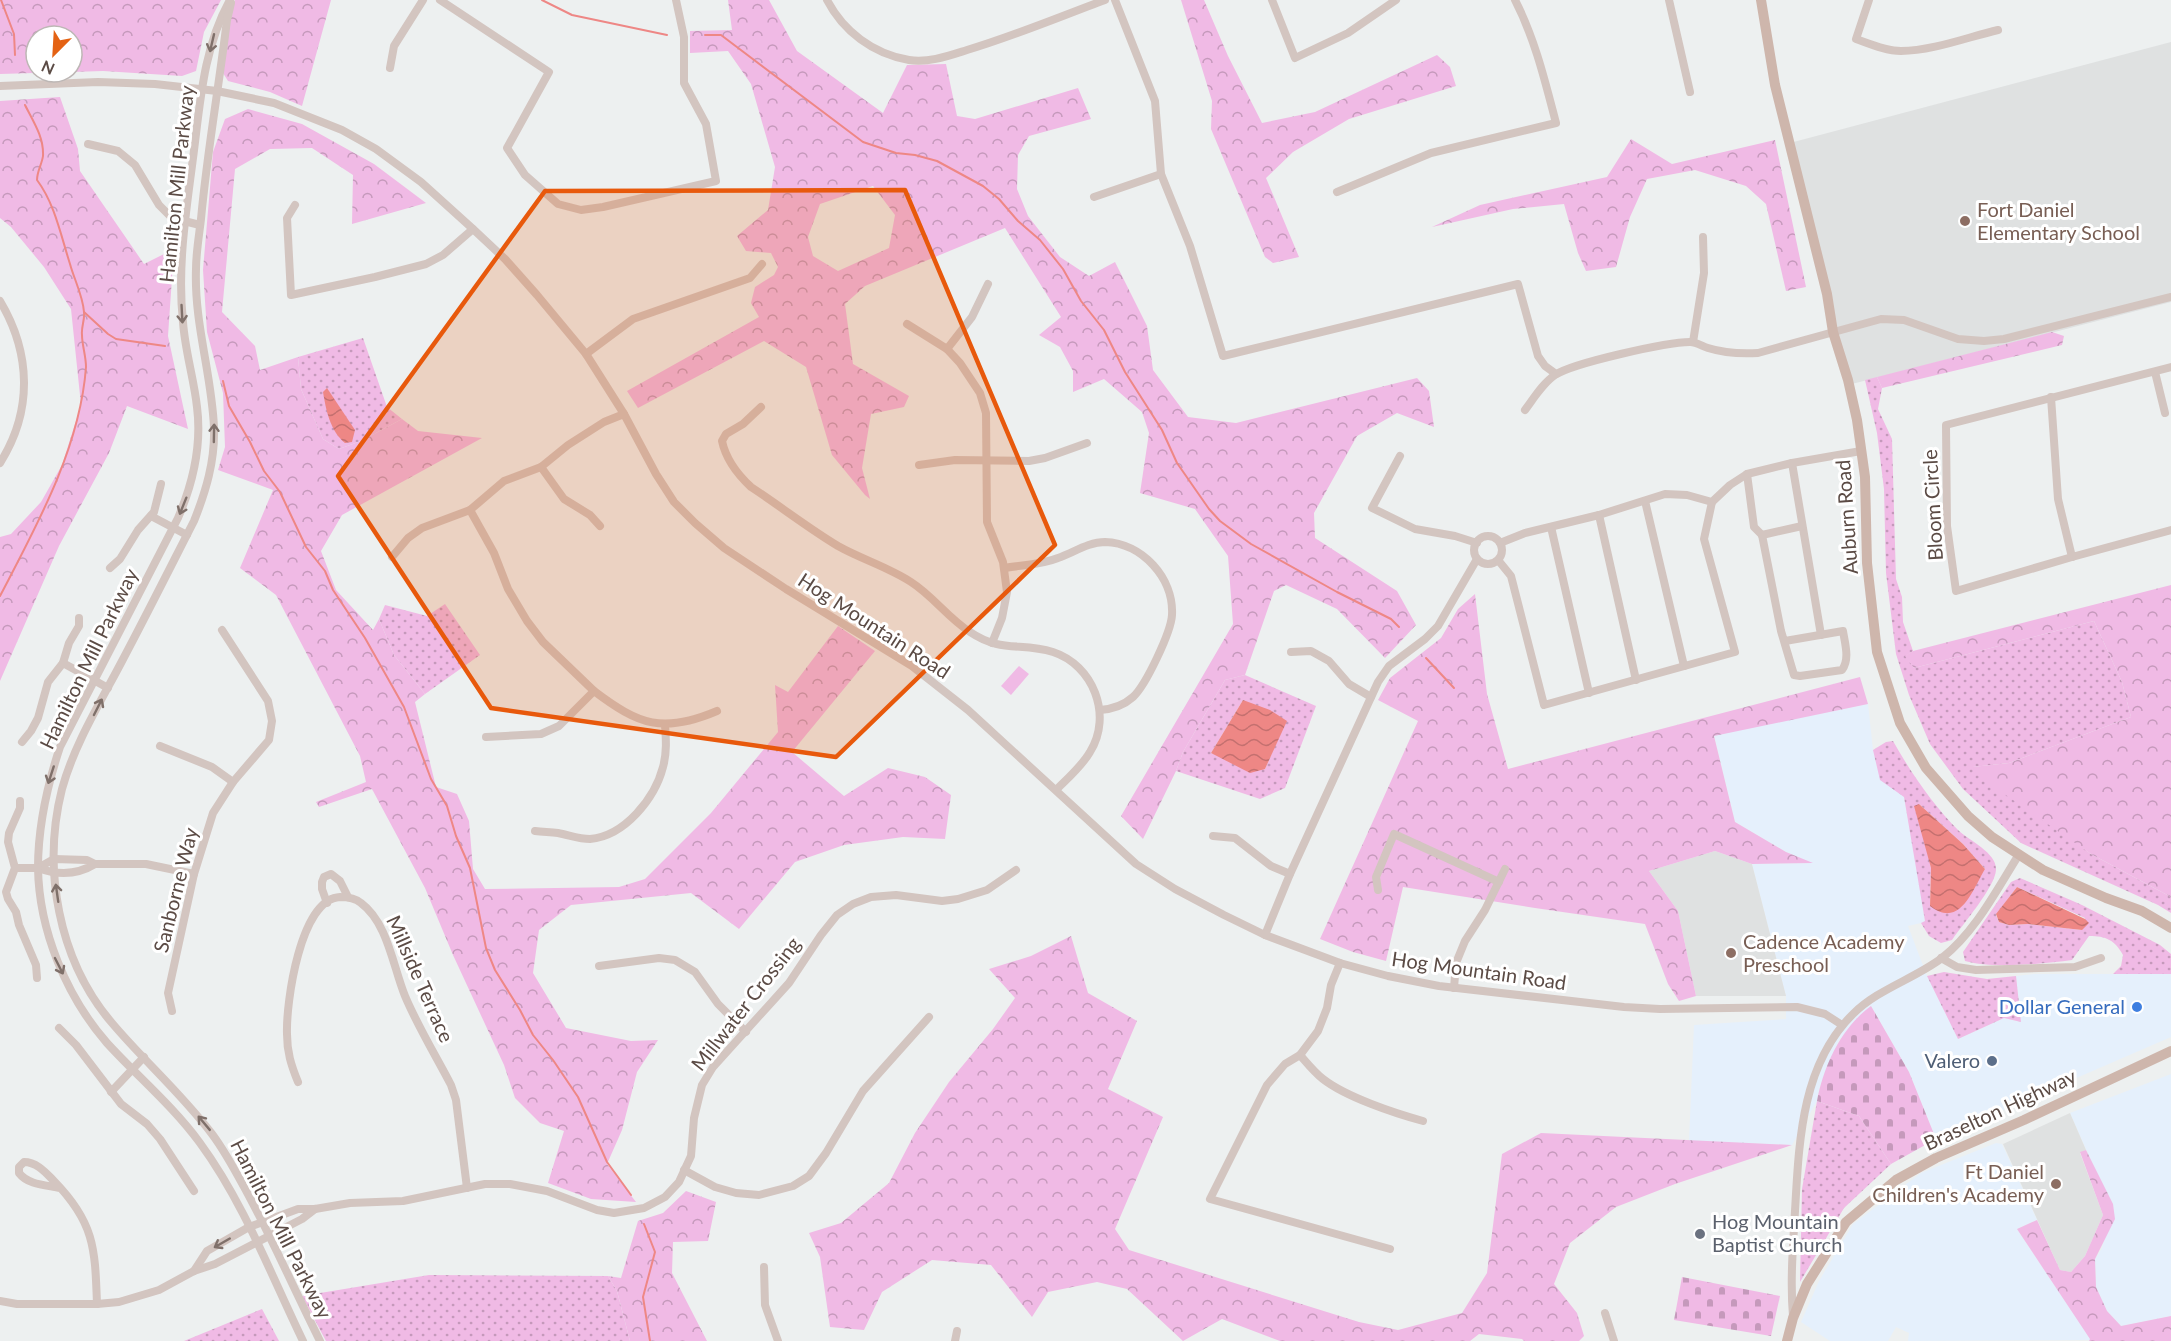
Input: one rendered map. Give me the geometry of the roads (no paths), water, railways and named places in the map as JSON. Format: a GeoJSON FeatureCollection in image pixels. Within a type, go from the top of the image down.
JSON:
{"type":"FeatureCollection","features":[{"type":"Feature","properties":{"kind":"main road","name":"Auburn Road"},"geometry":{"type":"LineString","coordinates":[[1761,0],[1775,85],[1827,294],[1833,332],[1848,380],[1865,477],[1867,563],[1877,652],[1900,723],[1926,768],[1968,816],[1992,837],[2018,856],[2043,870],[2142,911],[2171,928]]}},
{"type":"Feature","properties":{"kind":"main road","name":"Braselton Highway"},"geometry":{"type":"LineString","coordinates":[[1787,1341],[1793,1318],[1807,1284],[1846,1222],[1896,1180],[1936,1158],[2024,1120],[2171,1051]]}},
{"type":"Feature","properties":{"kind":"street","name":"Hamilton Mill Parkway"},"geometry":{"type":"LineString","coordinates":[[231,0],[213,36],[202,89],[181,269],[183,323],[198,408],[198,445],[191,486],[173,528],[60,747],[48,784],[42,818],[38,868],[43,912],[55,956],[80,1005],[106,1041],[199,1142],[225,1182],[249,1227],[303,1341]]}},
{"type":"Feature","properties":{"kind":"street","name":"Hamilton Mill Parkway"},"geometry":{"type":"LineString","coordinates":[[231,0],[200,225],[196,270],[198,321],[212,400],[214,430],[212,462],[206,490],[187,535],[68,768],[57,813],[54,874],[66,942],[100,1008],[186,1102],[213,1134],[229,1158],[270,1236],[320,1341]]}},
{"type":"Feature","properties":{"kind":"street"},"geometry":{"type":"LineString","coordinates":[[390,68],[394,46],[423,0]]}},
{"type":"Feature","properties":{"kind":"street"},"geometry":{"type":"LineString","coordinates":[[440,0],[549,72],[507,148],[525,175],[558,204],[581,210],[716,181],[706,124],[684,83],[684,37],[676,0]]}},
{"type":"Feature","properties":{"kind":"street"},"geometry":{"type":"LineString","coordinates":[[827,0],[848,31],[860,40],[909,60],[943,59],[986,46],[1105,0]]}},
{"type":"Feature","properties":{"kind":"street"},"geometry":{"type":"LineString","coordinates":[[1115,0],[1155,101],[1161,174],[1190,246],[1223,356],[1518,284],[1538,356],[1545,366],[1556,374]]}},
{"type":"Feature","properties":{"kind":"street"},"geometry":{"type":"LineString","coordinates":[[1272,0],[1295,58],[1348,33],[1396,0]]}},
{"type":"Feature","properties":{"kind":"street"},"geometry":{"type":"LineString","coordinates":[[1337,192],[1431,153],[1556,123],[1527,24],[1515,0]]}},
{"type":"Feature","properties":{"kind":"street"},"geometry":{"type":"LineString","coordinates":[[1669,0],[1689,92]]}},
{"type":"Feature","properties":{"kind":"street"},"geometry":{"type":"LineString","coordinates":[[1869,0],[1856,39],[1883,48],[1900,51],[1923,48],[1998,30]]}},
{"type":"Feature","properties":{"kind":"street","name":"Hog Mountain Road"},"geometry":{"type":"LineString","coordinates":[[0,86],[98,82],[155,84],[218,91],[274,103],[342,130],[376,149],[421,182],[505,259],[586,354],[624,414],[656,474],[674,502],[694,523],[724,548],[786,589],[912,666],[968,710],[1057,789],[1130,859],[1151,875],[1265,935],[1340,963],[1388,976],[1454,988],[1660,1009],[1797,1006],[1825,1014],[1842,1025]]}},
{"type":"Feature","properties":{"kind":"street"},"geometry":{"type":"LineString","coordinates":[[88,144],[118,151],[135,165],[159,205],[172,218],[200,225]]}},
{"type":"Feature","properties":{"kind":"street"},"geometry":{"type":"LineString","coordinates":[[1094,197],[1161,174]]}},
{"type":"Feature","properties":{"kind":"street"},"geometry":{"type":"LineString","coordinates":[[295,204],[287,218],[291,295],[426,264],[443,255],[473,229]]}},
{"type":"Feature","properties":{"kind":"street"},"geometry":{"type":"LineString","coordinates":[[1693,342],[1704,273],[1703,237]]}},
{"type":"Feature","properties":{"kind":"street"},"geometry":{"type":"LineString","coordinates":[[586,354],[633,319],[750,278],[762,264]]}},
{"type":"Feature","properties":{"kind":"street"},"geometry":{"type":"LineString","coordinates":[[947,349],[972,317],[988,284]]}},
{"type":"Feature","properties":{"kind":"street"},"geometry":{"type":"LineString","coordinates":[[1525,410],[1543,386],[1556,374],[1592,362],[1661,346],[1693,342],[1708,348],[1738,354],[1776,349],[1881,319],[1904,320],[1959,339],[1984,341],[2004,339],[2170,300]]}},
{"type":"Feature","properties":{"kind":"street"},"geometry":{"type":"LineString","coordinates":[[0,301],[14,329],[22,362],[25,390],[21,416],[0,463]]}},
{"type":"Feature","properties":{"kind":"street"},"geometry":{"type":"LineString","coordinates":[[907,324],[947,349],[972,378],[980,393],[986,413],[987,522],[1004,568],[1007,592],[1006,602],[992,643]]}},
{"type":"Feature","properties":{"kind":"street","name":"Bloom Circle"},"geometry":{"type":"LineString","coordinates":[[2171,367],[1946,425],[1947,526],[1956,591],[2072,556],[2171,530]]}},
{"type":"Feature","properties":{"kind":"street"},"geometry":{"type":"LineString","coordinates":[[2155,372],[2165,413]]}},
{"type":"Feature","properties":{"kind":"street"},"geometry":{"type":"LineString","coordinates":[[2051,397],[2058,499],[2072,556]]}},
{"type":"Feature","properties":{"kind":"street"},"geometry":{"type":"LineString","coordinates":[[761,407],[743,424],[726,434],[722,441],[732,465],[751,487],[836,544],[910,581],[926,592],[967,631],[982,640],[1002,646],[1034,648],[1063,656],[1085,674],[1093,687],[1100,710],[1099,729],[1090,752],[1057,789]]}},
{"type":"Feature","properties":{"kind":"street"},"geometry":{"type":"LineString","coordinates":[[392,557],[408,538],[422,528],[470,510],[504,481],[541,467],[568,445],[604,422],[624,414]]}},
{"type":"Feature","properties":{"kind":"street"},"geometry":{"type":"LineString","coordinates":[[919,465],[956,460],[1029,462],[1087,443]]}},
{"type":"Feature","properties":{"kind":"street"},"geometry":{"type":"LineString","coordinates":[[1498,560],[1511,576],[1544,705],[1735,652],[1704,539],[1712,502],[1730,484],[1747,474],[1861,451]]}},
{"type":"Feature","properties":{"kind":"street"},"geometry":{"type":"LineString","coordinates":[[1400,456],[1372,508],[1415,529],[1455,536],[1477,543]]}},
{"type":"Feature","properties":{"kind":"street"},"geometry":{"type":"LineString","coordinates":[[1792,464],[1821,635]]}},
{"type":"Feature","properties":{"kind":"street"},"geometry":{"type":"LineString","coordinates":[[541,467],[564,499],[590,515],[600,526]]}},
{"type":"Feature","properties":{"kind":"street"},"geometry":{"type":"LineString","coordinates":[[1747,474],[1754,527],[1762,535],[1781,631],[1794,675],[1842,670],[1847,659],[1843,631],[1785,640]]}},
{"type":"Feature","properties":{"kind":"street"},"geometry":{"type":"LineString","coordinates":[[110,568],[120,559],[138,530],[151,516],[159,499],[161,484]]}},
{"type":"Feature","properties":{"kind":"street"},"geometry":{"type":"LineString","coordinates":[[1500,543],[1665,494],[1687,495],[1712,502]]}},
{"type":"Feature","properties":{"kind":"street"},"geometry":{"type":"LineString","coordinates":[[1645,501],[1684,666]]}},
{"type":"Feature","properties":{"kind":"street"},"geometry":{"type":"LineString","coordinates":[[470,510],[495,553],[508,589],[527,621],[543,642],[594,691],[617,708],[640,720],[664,725],[699,719],[717,711]]}},
{"type":"Feature","properties":{"kind":"street"},"geometry":{"type":"LineString","coordinates":[[1599,515],[1636,680]]}},
{"type":"Feature","properties":{"kind":"street"},"geometry":{"type":"LineString","coordinates":[[151,516],[187,535]]}},
{"type":"Feature","properties":{"kind":"street"},"geometry":{"type":"LineString","coordinates":[[1762,535],[1802,526]]}},
{"type":"Feature","properties":{"kind":"street"},"geometry":{"type":"LineString","coordinates":[[1551,527],[1589,693]]}},
{"type":"Feature","properties":{"kind":"street"},"geometry":{"type":"LineString","coordinates":[[1265,935],[1290,874],[1371,697],[1389,666],[1425,639],[1438,626],[1477,559],[1474,549],[1477,543],[1486,537],[1495,538],[1500,543],[1502,554],[1498,560],[1488,564],[1477,559]]}},
{"type":"Feature","properties":{"kind":"street"},"geometry":{"type":"LineString","coordinates":[[1004,568],[1057,559],[1076,550],[1104,542],[1136,550],[1147,558],[1164,580],[1170,595],[1172,617],[1170,628],[1146,679],[1133,697],[1124,704],[1100,710]]}},
{"type":"Feature","properties":{"kind":"street"},"geometry":{"type":"LineString","coordinates":[[22,742],[38,718],[48,682],[63,663],[69,643],[79,626],[80,618]]}},
{"type":"Feature","properties":{"kind":"street","name":"Sanborne Way"},"geometry":{"type":"LineString","coordinates":[[172,1011],[168,993],[194,874],[213,813],[233,783],[268,740],[272,721],[268,701],[222,630]]}},
{"type":"Feature","properties":{"kind":"street"},"geometry":{"type":"LineString","coordinates":[[1291,652],[1311,651],[1329,661],[1349,684],[1371,697]]}},
{"type":"Feature","properties":{"kind":"street"},"geometry":{"type":"LineString","coordinates":[[63,663],[108,688]]}},
{"type":"Feature","properties":{"kind":"street"},"geometry":{"type":"LineString","coordinates":[[486,737],[541,734],[559,726],[594,691]]}},
{"type":"Feature","properties":{"kind":"street"},"geometry":{"type":"LineString","coordinates":[[535,831],[589,839],[619,828],[638,811],[652,791],[663,767],[666,743],[664,725]]}},
{"type":"Feature","properties":{"kind":"street"},"geometry":{"type":"LineString","coordinates":[[160,746],[212,767],[233,783]]}},
{"type":"Feature","properties":{"kind":"street"},"geometry":{"type":"LineString","coordinates":[[20,801],[20,808],[9,833],[8,842],[15,868],[6,892],[36,965],[37,978]]}},
{"type":"Feature","properties":{"kind":"street"},"geometry":{"type":"LineString","coordinates":[[1378,891],[1376,877],[1394,834],[1499,882]]}},
{"type":"Feature","properties":{"kind":"street"},"geometry":{"type":"LineString","coordinates":[[1213,836],[1235,838],[1271,866],[1290,874]]}},
{"type":"Feature","properties":{"kind":"street"},"geometry":{"type":"LineString","coordinates":[[1793,1318],[1791,1281],[1800,1135],[1811,1088],[1832,1041],[1842,1025],[1872,999],[1941,958],[1962,939],[2018,856]]}},
{"type":"Feature","properties":{"kind":"street"},"geometry":{"type":"LineString","coordinates":[[38,868],[54,859],[87,860],[95,864],[146,864],[194,874]]}},
{"type":"Feature","properties":{"kind":"street"},"geometry":{"type":"LineString","coordinates":[[15,868],[38,868],[54,874],[86,870],[95,864]]}},
{"type":"Feature","properties":{"kind":"street","name":"Millwater Crossing"},"geometry":{"type":"LineString","coordinates":[[194,1271],[207,1251],[262,1221],[298,1209],[315,1209],[350,1203],[403,1201],[485,1184],[510,1184],[547,1191],[597,1210],[614,1213],[644,1208],[665,1197],[679,1182],[691,1156],[694,1118],[702,1085],[713,1067],[789,983],[821,934],[837,915],[853,904],[871,897],[896,895],[942,901],[958,899],[987,890],[1016,870]]}},
{"type":"Feature","properties":{"kind":"street"},"geometry":{"type":"LineString","coordinates":[[1454,988],[1456,963],[1465,940],[1485,910],[1505,870]]}},
{"type":"Feature","properties":{"kind":"street","name":"Millside Terrace"},"geometry":{"type":"LineString","coordinates":[[327,903],[322,882],[324,877],[331,874],[340,881],[348,897],[360,902],[372,913],[388,943],[405,996],[452,1085],[467,1188]]}},
{"type":"Feature","properties":{"kind":"street"},"geometry":{"type":"LineString","coordinates":[[298,1082],[289,1060],[287,1033],[289,995],[296,959],[309,925],[322,906],[335,898],[348,897]]}},
{"type":"Feature","properties":{"kind":"street"},"geometry":{"type":"LineString","coordinates":[[599,966],[659,958],[675,960],[695,972],[718,1005],[746,1032]]}},
{"type":"Feature","properties":{"kind":"street"},"geometry":{"type":"LineString","coordinates":[[1941,958],[1957,967],[1976,970],[2075,967],[2101,958]]}},
{"type":"Feature","properties":{"kind":"street"},"geometry":{"type":"LineString","coordinates":[[1340,963],[1330,985],[1327,1008],[1318,1030],[1300,1055],[1286,1064],[1267,1084],[1210,1199],[1390,1250]]}},
{"type":"Feature","properties":{"kind":"street"},"geometry":{"type":"LineString","coordinates":[[684,1170],[715,1187],[736,1193],[759,1195],[793,1186],[809,1176],[826,1153],[863,1091],[928,1017]]}},
{"type":"Feature","properties":{"kind":"street"},"geometry":{"type":"LineString","coordinates":[[58,1028],[76,1045],[122,1104],[147,1124],[160,1139],[194,1191]]}},
{"type":"Feature","properties":{"kind":"street"},"geometry":{"type":"LineString","coordinates":[[1300,1055],[1315,1072],[1333,1086],[1374,1104],[1423,1121]]}},
{"type":"Feature","properties":{"kind":"street"},"geometry":{"type":"LineString","coordinates":[[111,1092],[144,1057]]}},
{"type":"Feature","properties":{"kind":"street"},"geometry":{"type":"LineString","coordinates":[[60,1188],[34,1183],[23,1178],[19,1173],[19,1167],[24,1162],[31,1162],[39,1167],[60,1188],[80,1213],[92,1238],[97,1304]]}},
{"type":"Feature","properties":{"kind":"street","name":"Millwater Crossing"},"geometry":{"type":"LineString","coordinates":[[0,1301],[17,1304],[119,1302],[159,1290],[194,1271],[214,1264],[302,1219],[315,1209]]}},
{"type":"Feature","properties":{"kind":"street"},"geometry":{"type":"LineString","coordinates":[[764,1267],[765,1305],[778,1341]]}},
{"type":"Feature","properties":{"kind":"street"},"geometry":{"type":"LineString","coordinates":[[1605,1313],[1614,1341]]}},
{"type":"Feature","properties":{"kind":"street"},"geometry":{"type":"LineString","coordinates":[[955,1341],[957,1331]]}},
{"type":"Feature","properties":{"kind":"water"},"geometry":{"type":"Polygon","coordinates":[[[327,388],[355,430],[352,442],[345,443],[332,426],[323,392],[327,388]]]}},
{"type":"Feature","properties":{"kind":"water"},"geometry":{"type":"Polygon","coordinates":[[[1243,700],[1270,710],[1287,721],[1265,769],[1250,773],[1211,753],[1243,700]]]}},
{"type":"Feature","properties":{"kind":"water"},"geometry":{"type":"Polygon","coordinates":[[[1919,804],[1963,844],[1985,869],[1964,904],[1949,913],[1940,912],[1930,906],[1931,868],[1914,806],[1919,804]]]}},
{"type":"Feature","properties":{"kind":"water"},"geometry":{"type":"Polygon","coordinates":[[[2017,887],[2089,923],[2082,930],[2028,924],[2009,925],[1999,922],[1996,914],[2017,887]]]}},
{"type":"Feature","properties":{"kind":"waterway"},"geometry":{"type":"LineString","coordinates":[[1,0],[14,34],[15,55]]}},
{"type":"Feature","properties":{"kind":"waterway"},"geometry":{"type":"LineString","coordinates":[[542,0],[572,15],[667,35]]}},
{"type":"Feature","properties":{"kind":"waterway"},"geometry":{"type":"LineString","coordinates":[[705,35],[721,35],[863,142],[896,153],[937,161],[983,186],[999,199],[1018,221],[1040,240],[1063,269],[1081,301],[1104,330],[1125,372],[1162,430],[1177,463],[1220,521],[1251,544],[1391,619],[1399,627]]}},
{"type":"Feature","properties":{"kind":"waterway"},"geometry":{"type":"LineString","coordinates":[[0,596],[42,514],[66,456],[82,397],[86,367],[82,339],[84,315],[82,300],[53,210],[37,180],[42,159],[42,142],[25,105]]}},
{"type":"Feature","properties":{"kind":"waterway"},"geometry":{"type":"LineString","coordinates":[[84,312],[116,339],[165,346]]}},
{"type":"Feature","properties":{"kind":"waterway"},"geometry":{"type":"LineString","coordinates":[[223,381],[229,406],[264,471],[280,492],[306,547],[325,571],[333,590],[365,638],[404,707],[431,779],[447,806],[456,836],[470,868],[486,948],[495,970],[533,1035],[578,1097],[607,1162],[631,1195]]}},
{"type":"Feature","properties":{"kind":"waterway"},"geometry":{"type":"LineString","coordinates":[[1426,658],[1454,688]]}},
{"type":"Feature","properties":{"kind":"waterway"},"geometry":{"type":"LineString","coordinates":[[644,1224],[655,1252],[643,1297],[650,1341]]}},
{"type":"Feature","properties":{"kind":"place","name":"Fort Daniel Elementary School"},"geometry":{"type":"Point","coordinates":[1965,221]}},
{"type":"Feature","properties":{"kind":"place","name":"Cadence Academy Preschool"},"geometry":{"type":"Point","coordinates":[1731,953]}},
{"type":"Feature","properties":{"kind":"place","name":"Dollar General"},"geometry":{"type":"Point","coordinates":[2137,1007]}},
{"type":"Feature","properties":{"kind":"place","name":"Valero"},"geometry":{"type":"Point","coordinates":[1992,1061]}},
{"type":"Feature","properties":{"kind":"place","name":"Ft Daniel Children's Academy"},"geometry":{"type":"Point","coordinates":[2056,1184]}},
{"type":"Feature","properties":{"kind":"place","name":"Hog Mountain Baptist Church"},"geometry":{"type":"Point","coordinates":[1700,1234]}}]}
